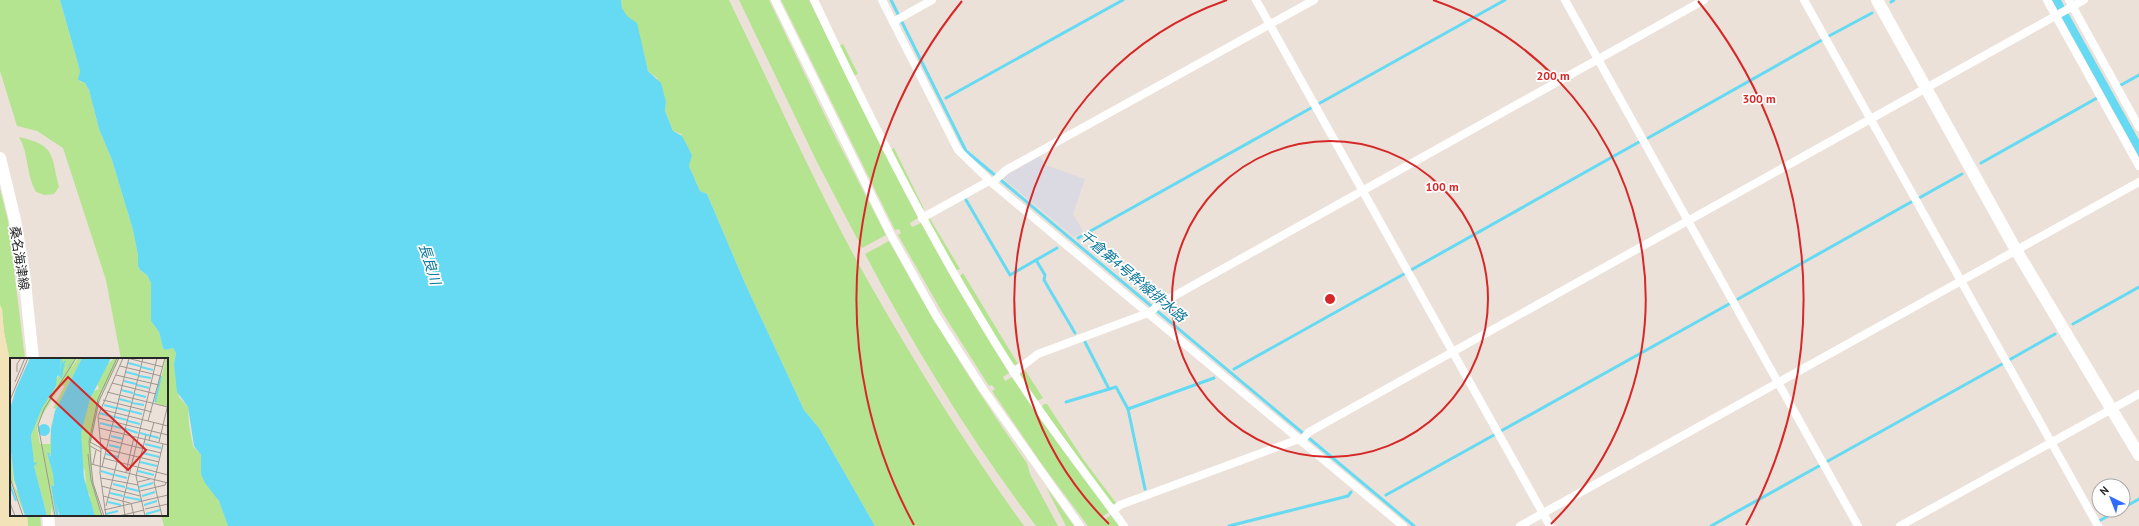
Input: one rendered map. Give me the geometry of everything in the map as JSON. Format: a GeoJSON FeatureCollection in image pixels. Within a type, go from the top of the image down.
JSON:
{"type":"FeatureCollection","features":[{"type":"Feature","properties":{"kind":"street"},"geometry":{"type":"LineString","coordinates":[[775,0],[888,228],[936,316],[983,389],[1080,526]]}},
{"type":"Feature","properties":{"kind":"street"},"geometry":{"type":"LineString","coordinates":[[814,0],[867,113],[922,218],[1014,372],[1124,526]]}},
{"type":"Feature","properties":{"kind":"street"},"geometry":{"type":"LineString","coordinates":[[882,0],[894,21],[958,150],[992,182],[1301,439],[1403,526]]}},
{"type":"Feature","properties":{"kind":"street"},"geometry":{"type":"LineString","coordinates":[[894,21],[932,0]]}},
{"type":"Feature","properties":{"kind":"street"},"geometry":{"type":"LineString","coordinates":[[1256,0],[1550,526]]}},
{"type":"Feature","properties":{"kind":"street"},"geometry":{"type":"LineString","coordinates":[[922,218],[992,182],[1001,174],[1314,0]]}},
{"type":"Feature","properties":{"kind":"street"},"geometry":{"type":"LineString","coordinates":[[1565,0],[1858,526]]}},
{"type":"Feature","properties":{"kind":"street"},"geometry":{"type":"LineString","coordinates":[[1014,372],[1038,354],[1149,313],[1158,305],[1704,0]]}},
{"type":"Feature","properties":{"kind":"street"},"geometry":{"type":"LineString","coordinates":[[1804,0],[2098,526]]}},
{"type":"Feature","properties":{"kind":"street"},"geometry":{"type":"LineString","coordinates":[[1877,0],[2016,250],[2139,455]]}},
{"type":"Feature","properties":{"kind":"street"},"geometry":{"type":"LineString","coordinates":[[2047,0],[2139,166]]}},
{"type":"Feature","properties":{"kind":"street"},"geometry":{"type":"LineString","coordinates":[[1113,511],[1120,505],[1301,439],[1309,432],[2056,16],[2070,5],[2084,0]]}},
{"type":"Feature","properties":{"kind":"street"},"geometry":{"type":"LineString","coordinates":[[2070,5],[2139,127]]}},
{"type":"Feature","properties":{"kind":"street","name":"桑名海津線"},"geometry":{"type":"LineString","coordinates":[[0,158],[15,220],[24,273],[33,358]]}},
{"type":"Feature","properties":{"kind":"street"},"geometry":{"type":"LineString","coordinates":[[1520,526],[2139,182]]}},
{"type":"Feature","properties":{"kind":"street"},"geometry":{"type":"LineString","coordinates":[[1900,526],[2139,394]]}},
{"type":"Feature","properties":{"kind":"street"},"geometry":{"type":"LineString","coordinates":[[48,516],[49,526]]}},
{"type":"Feature","properties":{"kind":"shaded area"},"geometry":{"type":"Polygon","coordinates":[[[1040,156],[1045,165],[1085,179],[1073,214],[1083,231],[1074,237],[1002,178],[1040,156]]]}},
{"type":"Feature","properties":{"kind":"green space"},"geometry":{"type":"Polygon","coordinates":[[[0,0],[60,0],[80,71],[79,81],[85,83],[89,90],[99,129],[112,160],[133,230],[138,255],[138,266],[140,270],[147,275],[151,283],[151,321],[159,332],[163,348],[165,350],[173,348],[176,353],[174,364],[179,397],[188,407],[189,425],[193,446],[201,455],[201,474],[219,501],[228,526],[164,526],[161,516],[168,516],[168,358],[121,358],[106,280],[63,148],[37,131],[17,126],[0,71],[0,0]]]}},
{"type":"Feature","properties":{"kind":"green space"},"geometry":{"type":"Polygon","coordinates":[[[621,0],[729,0],[816,181],[872,288],[945,409],[1024,526],[875,526],[819,428],[804,410],[744,281],[707,194],[700,191],[689,166],[681,134],[673,131],[665,111],[666,102],[657,78],[648,71],[643,51],[622,8],[621,0]]]}},
{"type":"Feature","properties":{"kind":"green space"},"geometry":{"type":"Polygon","coordinates":[[[739,0],[769,0],[831,128],[886,235],[862,248],[817,162],[739,0]]]}},
{"type":"Feature","properties":{"kind":"green space"},"geometry":{"type":"Polygon","coordinates":[[[781,0],[809,0],[918,218],[910,223],[912,227],[921,223],[951,277],[1009,373],[1003,377],[1005,381],[1012,377],[1109,512],[1102,517],[1104,520],[1111,515],[1120,526],[1088,526],[1043,466],[992,391],[995,389],[992,385],[989,386],[942,312],[898,235],[901,233],[899,229],[895,230],[781,0]]]}},
{"type":"Feature","properties":{"kind":"green space"},"geometry":{"type":"Polygon","coordinates":[[[843,44],[858,74],[853,76],[838,46],[843,44]]]}},
{"type":"Feature","properties":{"kind":"green space"},"geometry":{"type":"Polygon","coordinates":[[[19,137],[40,144],[50,153],[53,159],[59,187],[54,194],[44,195],[36,192],[19,137]]]}},
{"type":"Feature","properties":{"kind":"green space"},"geometry":{"type":"Polygon","coordinates":[[[894,148],[924,209],[921,210],[889,151],[894,148]]]}},
{"type":"Feature","properties":{"kind":"green space"},"geometry":{"type":"Polygon","coordinates":[[[0,189],[8,221],[25,358],[10,358],[10,361],[0,305],[0,189]]]}},
{"type":"Feature","properties":{"kind":"green space"},"geometry":{"type":"Polygon","coordinates":[[[929,217],[960,269],[955,271],[926,219],[929,217]]]}},
{"type":"Feature","properties":{"kind":"green space"},"geometry":{"type":"Polygon","coordinates":[[[889,241],[955,354],[1027,463],[1030,474],[1058,526],[1036,526],[1012,494],[967,428],[903,324],[865,254],[889,241]]]}},
{"type":"Feature","properties":{"kind":"green space"},"geometry":{"type":"Polygon","coordinates":[[[963,273],[1018,364],[1013,365],[960,276],[963,273]]]}},
{"type":"Feature","properties":{"kind":"green space"},"geometry":{"type":"Polygon","coordinates":[[[1025,370],[1043,398],[1037,401],[1019,375],[1025,370]]]}},
{"type":"Feature","properties":{"kind":"green space"},"geometry":{"type":"Polygon","coordinates":[[[1044,404],[1047,404],[1083,459],[1116,503],[1111,504],[1042,407],[1044,404]]]}},
{"type":"Feature","properties":{"kind":"green space"},"geometry":{"type":"Polygon","coordinates":[[[1046,487],[1074,526],[1066,526],[1046,487]]]}},
{"type":"Feature","properties":{"kind":"green space"},"geometry":{"type":"Polygon","coordinates":[[[27,516],[40,516],[41,526],[28,526],[27,516]]]}},
{"type":"Feature","properties":{"kind":"sand"},"geometry":{"type":"Polygon","coordinates":[[[0,305],[2,309],[4,332],[10,361],[10,516],[27,516],[28,526],[0,526],[0,305]]]}},
{"type":"Feature","properties":{"kind":"water","name":"長良川"},"geometry":{"type":"Polygon","coordinates":[[[60,0],[621,0],[622,8],[627,16],[637,23],[648,71],[661,83],[666,102],[665,111],[673,131],[682,136],[692,155],[689,166],[700,191],[707,194],[744,281],[804,410],[819,428],[875,526],[228,526],[219,501],[205,483],[201,474],[201,455],[194,446],[188,407],[177,392],[174,364],[176,353],[173,348],[165,350],[163,348],[159,332],[151,321],[151,283],[147,275],[140,270],[138,266],[138,255],[133,230],[112,160],[99,129],[89,90],[85,83],[78,80],[80,71],[60,0]]]}},
{"type":"Feature","properties":{"kind":"water"},"geometry":{"type":"Polygon","coordinates":[[[2052,0],[2061,0],[2139,140],[2139,157],[2052,0]]]}},
{"type":"Feature","properties":{"kind":"waterway","name":"千倉第4号幹線排水路"},"geometry":{"type":"LineString","coordinates":[[891,0],[966,151],[1414,526]]}},
{"type":"Feature","properties":{"kind":"waterway"},"geometry":{"type":"LineString","coordinates":[[946,98],[1123,0]]}},
{"type":"Feature","properties":{"kind":"waterway"},"geometry":{"type":"LineString","coordinates":[[1320,103],[1505,0]]}},
{"type":"Feature","properties":{"kind":"waterway"},"geometry":{"type":"LineString","coordinates":[[1829,36],[1872,13]]}},
{"type":"Feature","properties":{"kind":"waterway"},"geometry":{"type":"LineString","coordinates":[[1648,138],[1822,40]]}},
{"type":"Feature","properties":{"kind":"waterway"},"geometry":{"type":"LineString","coordinates":[[2121,85],[2139,75]]}},
{"type":"Feature","properties":{"kind":"waterway"},"geometry":{"type":"LineString","coordinates":[[1981,163],[2097,98]]}},
{"type":"Feature","properties":{"kind":"waterway"},"geometry":{"type":"LineString","coordinates":[[1078,238],[1311,108]]}},
{"type":"Feature","properties":{"kind":"waterway"},"geometry":{"type":"LineString","coordinates":[[1411,270],[1639,142]]}},
{"type":"Feature","properties":{"kind":"waterway"},"geometry":{"type":"LineString","coordinates":[[1919,198],[1962,174]]}},
{"type":"Feature","properties":{"kind":"waterway"},"geometry":{"type":"LineString","coordinates":[[966,200],[1010,275],[1057,248]]}},
{"type":"Feature","properties":{"kind":"waterway"},"geometry":{"type":"LineString","coordinates":[[1738,299],[1913,201]]}},
{"type":"Feature","properties":{"kind":"waterway"},"geometry":{"type":"LineString","coordinates":[[1036,260],[1045,275],[1044,280],[1075,333]]}},
{"type":"Feature","properties":{"kind":"waterway"},"geometry":{"type":"LineString","coordinates":[[1234,369],[1404,274]]}},
{"type":"Feature","properties":{"kind":"waterway"},"geometry":{"type":"LineString","coordinates":[[2073,324],[2139,287]]}},
{"type":"Feature","properties":{"kind":"waterway"},"geometry":{"type":"LineString","coordinates":[[1501,431],[1729,304]]}},
{"type":"Feature","properties":{"kind":"waterway"},"geometry":{"type":"LineString","coordinates":[[2009,360],[2055,334]]}},
{"type":"Feature","properties":{"kind":"waterway"},"geometry":{"type":"LineString","coordinates":[[1085,342],[1109,389]]}},
{"type":"Feature","properties":{"kind":"waterway"},"geometry":{"type":"LineString","coordinates":[[1828,461],[2004,363]]}},
{"type":"Feature","properties":{"kind":"waterway"},"geometry":{"type":"LineString","coordinates":[[1066,402],[1116,387],[1128,409],[1214,378]]}},
{"type":"Feature","properties":{"kind":"waterway"},"geometry":{"type":"LineString","coordinates":[[1128,409],[1145,489]]}},
{"type":"Feature","properties":{"kind":"waterway"},"geometry":{"type":"LineString","coordinates":[[1386,495],[1494,435]]}},
{"type":"Feature","properties":{"kind":"waterway"},"geometry":{"type":"LineString","coordinates":[[1711,526],[1819,466]]}},
{"type":"Feature","properties":{"kind":"waterway"},"geometry":{"type":"LineString","coordinates":[[1229,526],[1348,496],[1351,492]]}},
{"type":"Feature","properties":{"kind":"waterway"},"geometry":{"type":"LineString","coordinates":[[2131,504],[2139,499]]}},
{"type":"Feature","properties":{"kind":"waterway"},"geometry":{"type":"LineString","coordinates":[[2099,521],[2104,518]]}}]}
